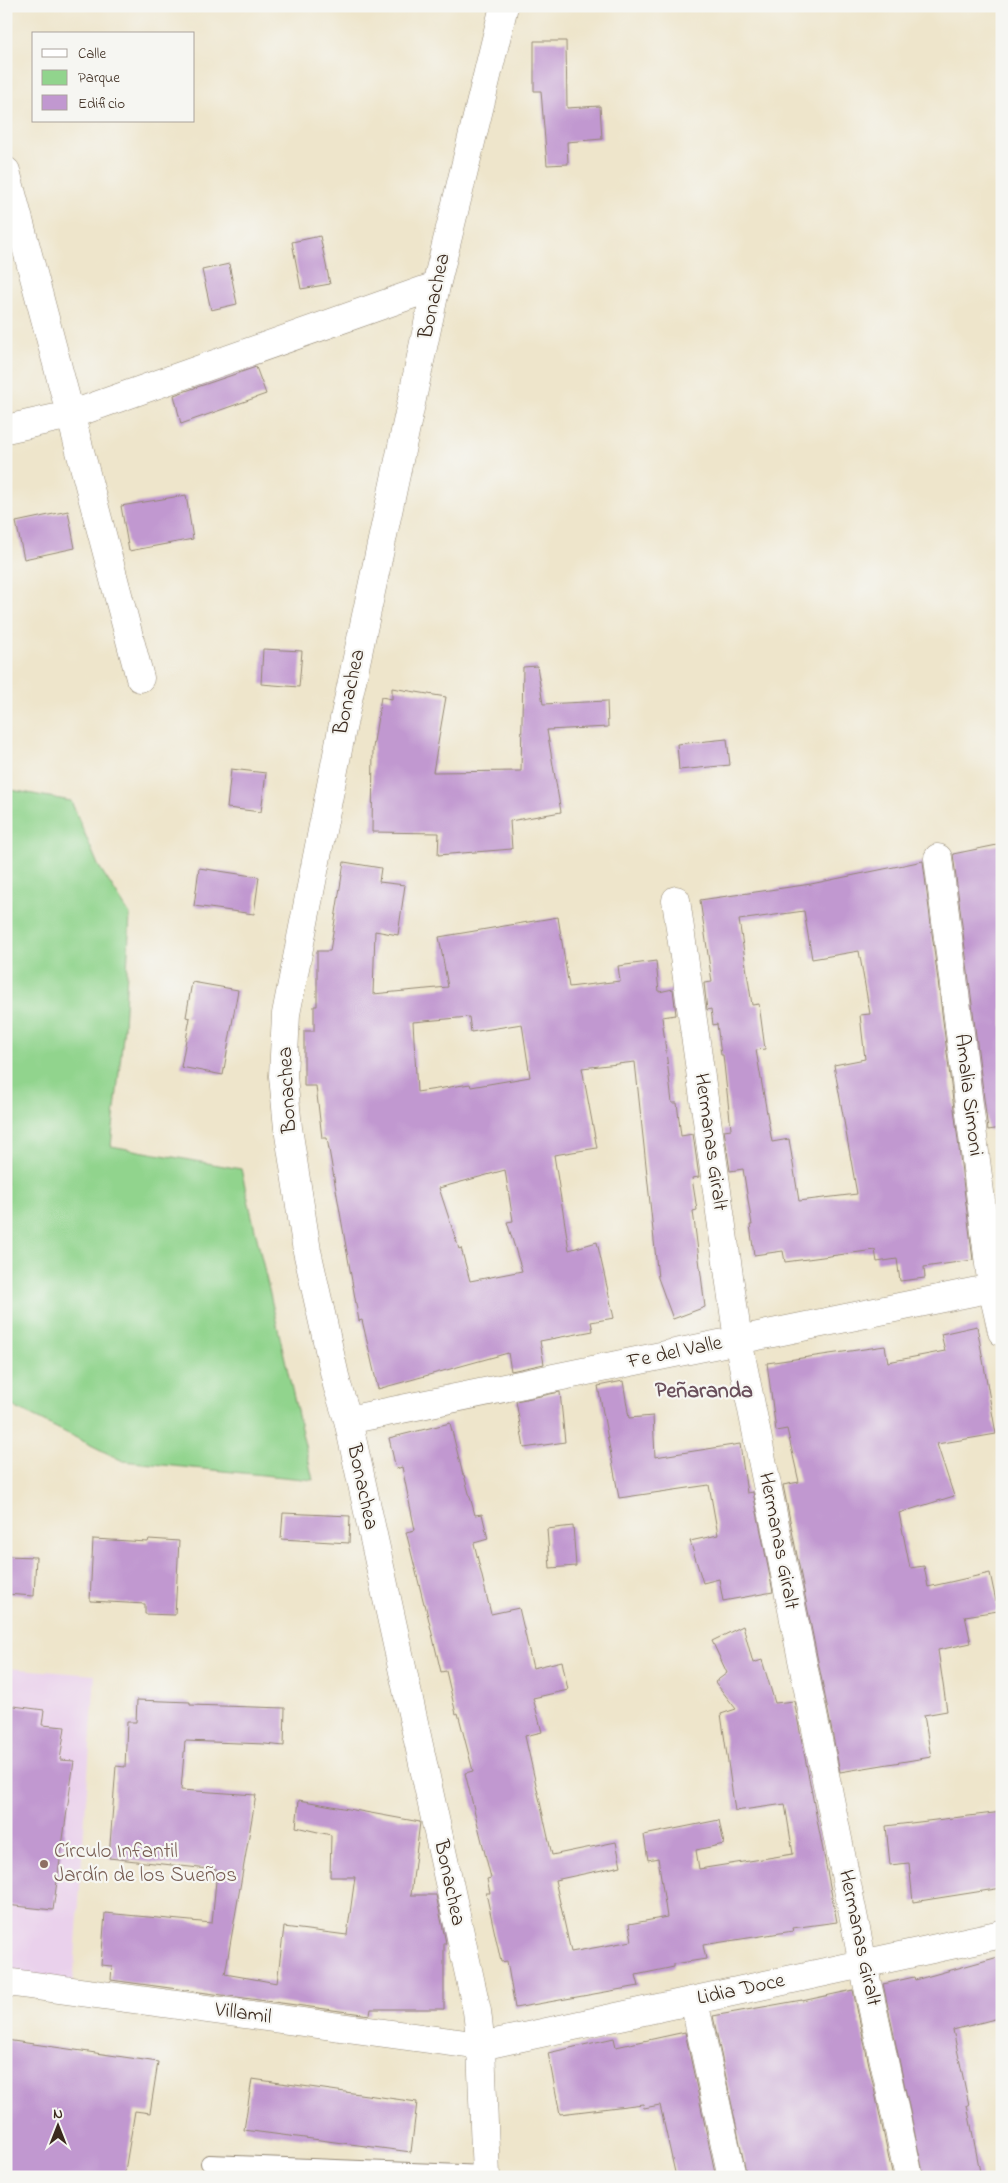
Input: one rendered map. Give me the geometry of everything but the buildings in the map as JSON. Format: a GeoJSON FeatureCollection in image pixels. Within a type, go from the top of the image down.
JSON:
{"type":"FeatureCollection","features":[{"type":"Feature","properties":{"kind":"street","name":"Bonachea"},"geometry":{"type":"LineString","coordinates":[[486,2175],[481,2046],[477,2011],[348,1420],[337,1385],[307,1251],[288,1128],[283,1076],[286,1014],[344,719],[436,286],[504,6]]}},
{"type":"Feature","properties":{"kind":"street"},"geometry":{"type":"LineString","coordinates":[[6,171],[140,678]]}},
{"type":"Feature","properties":{"kind":"street"},"geometry":{"type":"LineString","coordinates":[[6,429],[70,415],[436,286]]}},
{"type":"Feature","properties":{"kind":"street","name":"Amalia Simoni"},"geometry":{"type":"LineString","coordinates":[[938,858],[1002,1332]]}},
{"type":"Feature","properties":{"kind":"street","name":"Hermanas Giralt"},"geometry":{"type":"LineString","coordinates":[[676,900],[738,1340],[863,1964],[910,2177]]}},
{"type":"Feature","properties":{"kind":"street","name":"Fe del Valle"},"geometry":{"type":"LineString","coordinates":[[348,1420],[997,1287]]}},
{"type":"Feature","properties":{"kind":"street","name":"Lidia Doce"},"geometry":{"type":"LineString","coordinates":[[481,2046],[1002,1934]]}},
{"type":"Feature","properties":{"kind":"street","name":"Villamil"},"geometry":{"type":"LineString","coordinates":[[6,1982],[481,2046]]}},
{"type":"Feature","properties":{"kind":"street"},"geometry":{"type":"LineString","coordinates":[[694,2001],[732,2177]]}},
{"type":"Feature","properties":{"kind":"lane"},"geometry":{"type":"LineString","coordinates":[[209,2163],[486,2175]]}},
{"type":"Feature","properties":{"kind":"shaded area","name":"Círculo Infantil Jardín de los Sueños"},"geometry":{"type":"Polygon","coordinates":[[[6,1668],[95,1675],[73,1986],[6,1977],[6,1668]]]}},
{"type":"Feature","properties":{"kind":"green space"},"geometry":{"type":"Polygon","coordinates":[[[6,789],[71,801],[98,865],[130,915],[124,1027],[111,1146],[241,1169],[313,1480],[123,1461],[6,1403],[6,789]]]}},
{"type":"Feature","properties":{"kind":"place","name":"Círculo Infantil Jardín de los Sueños"},"geometry":{"type":"Point","coordinates":[44,1864]}},
{"type":"Feature","properties":{"kind":"district","name":"Peñaranda"},"geometry":{"type":"Point","coordinates":[704,1392]}}]}
